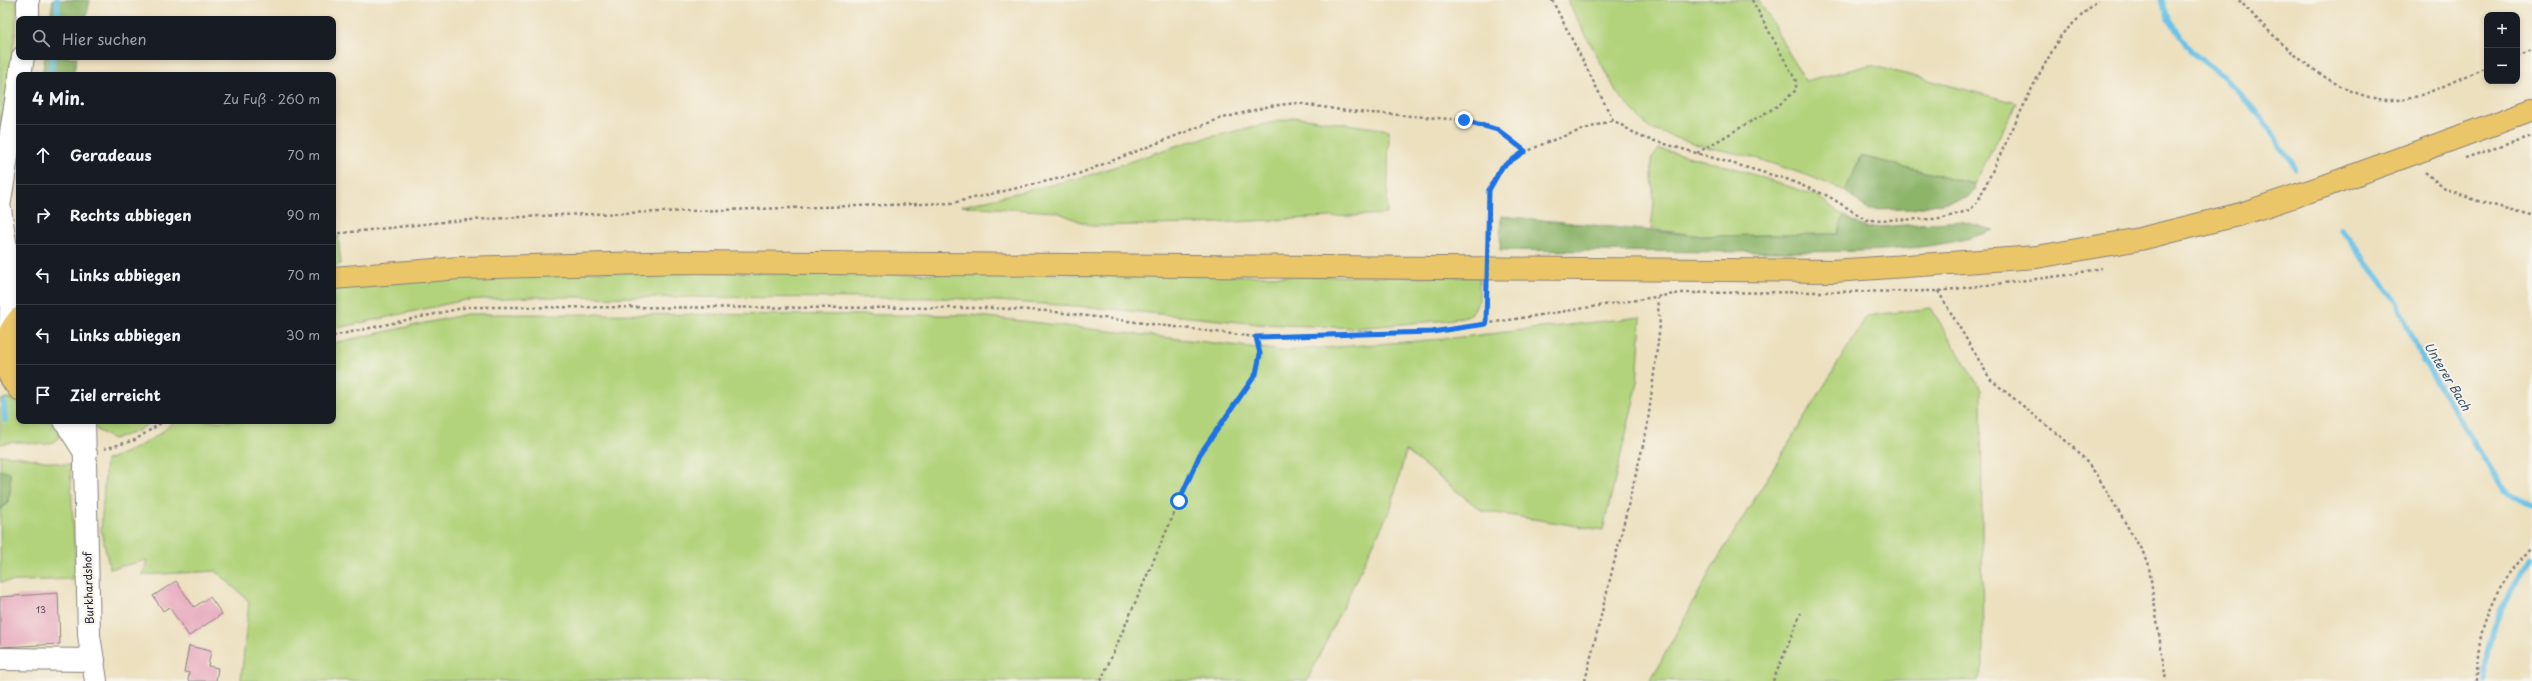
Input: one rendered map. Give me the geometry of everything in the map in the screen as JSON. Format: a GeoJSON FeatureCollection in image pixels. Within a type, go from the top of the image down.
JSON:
{"type":"FeatureCollection","features":[{"type":"Feature","properties":{"kind":"main road"},"geometry":{"type":"LineString","coordinates":[[336,278],[460,268],[686,262],[1833,271],[2030,257],[2140,239],[2241,214],[2325,186],[2532,110]]}},
{"type":"Feature","properties":{"kind":"main road"},"geometry":{"type":"LineString","coordinates":[[15,324],[4,340],[1,355],[6,373],[16,385]]}},
{"type":"Feature","properties":{"kind":"main road"},"geometry":{"type":"LineString","coordinates":[[0,393],[16,390]]}},
{"type":"Feature","properties":{"kind":"street"},"geometry":{"type":"LineString","coordinates":[[28,0],[28,16]]}},
{"type":"Feature","properties":{"kind":"street"},"geometry":{"type":"LineString","coordinates":[[20,72],[22,60]]}},
{"type":"Feature","properties":{"kind":"street"},"geometry":{"type":"LineString","coordinates":[[0,201],[16,101]]}},
{"type":"Feature","properties":{"kind":"street"},"geometry":{"type":"LineString","coordinates":[[0,208],[13,263],[5,275],[15,324]]}},
{"type":"Feature","properties":{"kind":"street"},"geometry":{"type":"LineString","coordinates":[[67,424],[86,454]]}},
{"type":"Feature","properties":{"kind":"street","name":"Burkhardshof"},"geometry":{"type":"LineString","coordinates":[[0,659],[95,671],[89,635],[84,424]]}},
{"type":"Feature","properties":{"kind":"path"},"geometry":{"type":"LineString","coordinates":[[1552,0],[1613,120],[1641,137],[1786,179],[1828,196],[1867,220],[1940,219],[1970,210],[1978,201],[2035,82],[2061,35],[2098,0]]}},
{"type":"Feature","properties":{"kind":"path"},"geometry":{"type":"LineString","coordinates":[[1697,153],[1779,105],[1796,90],[1796,82],[1752,0]]}},
{"type":"Feature","properties":{"kind":"path"},"geometry":{"type":"LineString","coordinates":[[2239,0],[2271,34],[2337,86],[2381,100],[2411,98],[2484,68]]}},
{"type":"Feature","properties":{"kind":"path"},"geometry":{"type":"LineString","coordinates":[[2520,55],[2532,50]]}},
{"type":"Feature","properties":{"kind":"path"},"geometry":{"type":"LineString","coordinates":[[336,234],[452,221],[559,215],[952,203],[1078,174],[1218,120],[1270,106],[1297,103],[1347,111],[1464,120],[1498,130],[1525,151]]}},
{"type":"Feature","properties":{"kind":"path"},"geometry":{"type":"LineString","coordinates":[[336,335],[467,306],[1005,309],[1047,311],[1145,321],[1256,337],[1425,333],[1486,324],[1490,221],[1489,190],[1502,167],[1525,151],[1613,120]]}},
{"type":"Feature","properties":{"kind":"path"},"geometry":{"type":"LineString","coordinates":[[2425,172],[2446,190],[2482,202],[2532,214]]}},
{"type":"Feature","properties":{"kind":"path"},"geometry":{"type":"LineString","coordinates":[[1938,291],[1990,379],[2077,450],[2097,475],[2148,561],[2166,681]]}},
{"type":"Feature","properties":{"kind":"path"},"geometry":{"type":"LineString","coordinates":[[1585,681],[1647,429],[1660,325],[1657,298]]}},
{"type":"Feature","properties":{"kind":"path"},"geometry":{"type":"LineString","coordinates":[[1101,681],[1200,454],[1256,374],[1260,354],[1256,337]]}},
{"type":"Feature","properties":{"kind":"path"},"geometry":{"type":"LineString","coordinates":[[86,454],[135,440],[159,424]]}},
{"type":"Feature","properties":{"kind":"path"},"geometry":{"type":"LineString","coordinates":[[2477,681],[2479,636],[2491,604],[2532,547]]}},
{"type":"Feature","properties":{"kind":"path"},"geometry":{"type":"LineString","coordinates":[[1773,681],[1801,613]]}},
{"type":"Feature","properties":{"kind":"green space"},"geometry":{"type":"Polygon","coordinates":[[[0,0],[17,0],[16,28],[0,132],[0,0]]]}},
{"type":"Feature","properties":{"kind":"green space"},"geometry":{"type":"Polygon","coordinates":[[[53,0],[90,0],[87,16],[50,16],[53,0]]]}},
{"type":"Feature","properties":{"kind":"green space"},"geometry":{"type":"Polygon","coordinates":[[[1567,0],[1759,0],[1805,81],[1870,65],[2017,103],[1974,184],[1861,156],[1845,191],[1809,176],[1752,157],[1698,145],[1650,129],[1617,93],[1567,0]]]}},
{"type":"Feature","properties":{"kind":"green space"},"geometry":{"type":"Polygon","coordinates":[[[44,60],[76,60],[74,72],[42,72],[44,60]]]}},
{"type":"Feature","properties":{"kind":"green space"},"geometry":{"type":"Polygon","coordinates":[[[1297,117],[1389,130],[1387,214],[1197,224],[1091,226],[1057,212],[962,206],[1087,176],[1188,142],[1297,117]]]}},
{"type":"Feature","properties":{"kind":"green space"},"geometry":{"type":"Polygon","coordinates":[[[1659,149],[1731,167],[1817,196],[1844,216],[1837,234],[1703,236],[1651,229],[1654,203],[1651,160],[1659,149]]]}},
{"type":"Feature","properties":{"kind":"green space"},"geometry":{"type":"Polygon","coordinates":[[[1861,156],[1974,184],[1975,189],[1967,198],[1912,209],[1868,210],[1845,191],[1861,156]]]}},
{"type":"Feature","properties":{"kind":"green space"},"geometry":{"type":"Polygon","coordinates":[[[1501,216],[1703,236],[1837,234],[1844,216],[1866,228],[1961,221],[1994,230],[1972,238],[1947,243],[1921,247],[1867,251],[1755,252],[1500,250],[1501,216]]]}},
{"type":"Feature","properties":{"kind":"green space"},"geometry":{"type":"Polygon","coordinates":[[[336,236],[338,236],[341,264],[336,265],[336,236]]]}},
{"type":"Feature","properties":{"kind":"green space"},"geometry":{"type":"Polygon","coordinates":[[[522,271],[1479,277],[1479,300],[1471,315],[1448,320],[1357,328],[1259,324],[1090,307],[948,298],[531,297],[465,300],[336,328],[336,288],[522,271]]]}},
{"type":"Feature","properties":{"kind":"green space"},"geometry":{"type":"Polygon","coordinates":[[[1931,308],[1981,390],[1983,666],[1978,681],[1650,681],[1714,565],[1867,316],[1931,308]]]}},
{"type":"Feature","properties":{"kind":"green space"},"geometry":{"type":"Polygon","coordinates":[[[467,314],[970,315],[1284,351],[1443,339],[1641,317],[1637,387],[1603,530],[1482,511],[1406,451],[1391,507],[1307,681],[241,681],[249,601],[216,571],[143,575],[147,560],[110,569],[101,530],[106,460],[143,444],[171,424],[336,424],[336,342],[467,314]]]}},
{"type":"Feature","properties":{"kind":"green space"},"geometry":{"type":"Polygon","coordinates":[[[7,398],[16,400],[16,424],[58,424],[60,427],[59,438],[45,444],[19,442],[0,444],[0,400],[7,398]]]}},
{"type":"Feature","properties":{"kind":"green space"},"geometry":{"type":"Polygon","coordinates":[[[94,424],[148,424],[136,432],[113,439],[97,430],[94,424]]]}},
{"type":"Feature","properties":{"kind":"green space"},"geometry":{"type":"Polygon","coordinates":[[[0,455],[70,465],[76,575],[73,579],[0,582],[0,510],[8,503],[10,472],[0,471],[0,455]]]}},
{"type":"Feature","properties":{"kind":"green space"},"geometry":{"type":"Polygon","coordinates":[[[0,471],[10,472],[11,483],[9,498],[0,510],[0,471]]]}},
{"type":"Feature","properties":{"kind":"building"},"geometry":{"type":"Polygon","coordinates":[[[176,581],[194,607],[210,597],[222,614],[189,636],[169,607],[163,611],[153,596],[176,581]]]}},
{"type":"Feature","properties":{"kind":"building"},"geometry":{"type":"Polygon","coordinates":[[[58,593],[60,644],[0,647],[0,597],[58,593]]]}},
{"type":"Feature","properties":{"kind":"building"},"geometry":{"type":"Polygon","coordinates":[[[189,646],[211,651],[208,666],[218,668],[216,681],[188,681],[189,673],[184,672],[189,646]]]}},
{"type":"Feature","properties":{"kind":"waterway"},"geometry":{"type":"LineString","coordinates":[[57,0],[58,16]]}},
{"type":"Feature","properties":{"kind":"waterway","name":"Unterer Bach"},"geometry":{"type":"LineString","coordinates":[[2162,0],[2167,16],[2191,52],[2223,76],[2259,115],[2295,167]]}},
{"type":"Feature","properties":{"kind":"waterway"},"geometry":{"type":"LineString","coordinates":[[50,72],[52,60]]}},
{"type":"Feature","properties":{"kind":"waterway","name":"Unterer Bach"},"geometry":{"type":"LineString","coordinates":[[2341,229],[2397,302],[2420,355],[2504,490],[2532,505]]}},
{"type":"Feature","properties":{"kind":"waterway"},"geometry":{"type":"LineString","coordinates":[[4,402],[5,420]]}},
{"type":"Feature","properties":{"kind":"waterway"},"geometry":{"type":"LineString","coordinates":[[2485,681],[2488,648],[2498,616],[2505,600],[2532,557]]}},
{"type":"Feature","properties":{"kind":"route"},"geometry":{"type":"LineString","coordinates":[[1179,501],[1200,454],[1256,374],[1260,354],[1256,337],[1432,332],[1486,324],[1490,221],[1489,190],[1502,167],[1525,151],[1498,130],[1464,120]]}}]}
